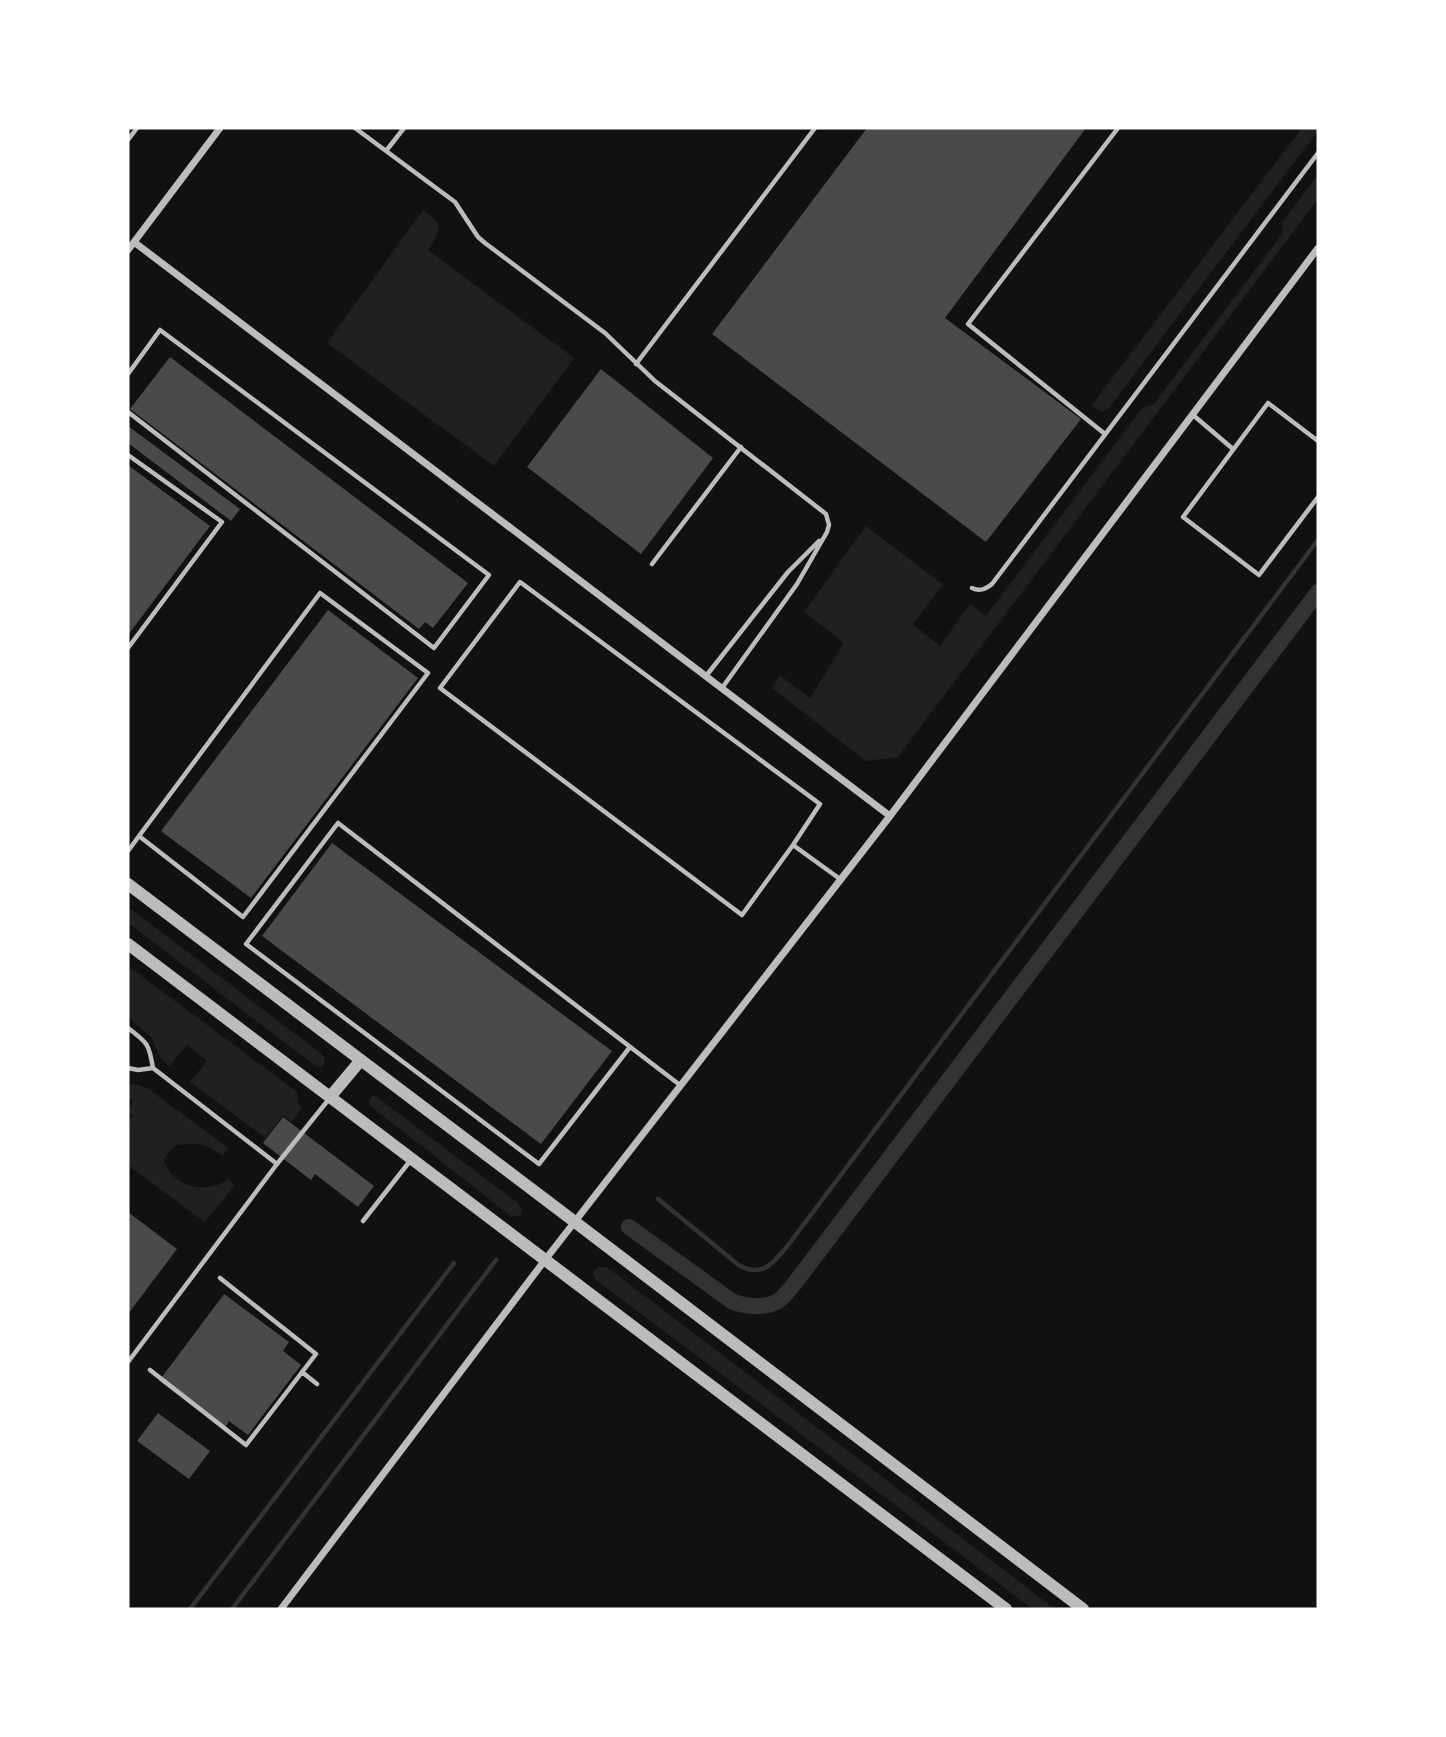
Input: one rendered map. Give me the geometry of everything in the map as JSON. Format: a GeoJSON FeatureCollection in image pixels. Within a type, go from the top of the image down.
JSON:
{"type":"FeatureCollection","features":[{"type":"Feature","properties":{"kind":"street"},"geometry":{"type":"LineString","coordinates":[[128,250],[220,128]]}},
{"type":"Feature","properties":{"kind":"street"},"geometry":{"type":"LineString","coordinates":[[134,242],[890,816]]}},
{"type":"Feature","properties":{"kind":"street"},"geometry":{"type":"LineString","coordinates":[[281,1609],[545,1260],[890,816],[1318,248]]}},
{"type":"Feature","properties":{"kind":"street"},"geometry":{"type":"LineString","coordinates":[[128,884],[1083,1609]]}},
{"type":"Feature","properties":{"kind":"street"},"geometry":{"type":"LineString","coordinates":[[128,944],[1006,1609]]}},
{"type":"Feature","properties":{"kind":"street"},"geometry":{"type":"LineString","coordinates":[[330,1097],[360,1060]]}},
{"type":"Feature","properties":{"kind":"lane"},"geometry":{"type":"LineString","coordinates":[[128,141],[137,128]]}},
{"type":"Feature","properties":{"kind":"lane"},"geometry":{"type":"LineString","coordinates":[[355,128],[454,202],[485,243],[605,332],[655,381],[826,514],[829,525],[797,584],[722,688]]}},
{"type":"Feature","properties":{"kind":"lane"},"geometry":{"type":"LineString","coordinates":[[386,151],[404,128]]}},
{"type":"Feature","properties":{"kind":"lane"},"geometry":{"type":"LineString","coordinates":[[636,364],[815,128]]}},
{"type":"Feature","properties":{"kind":"lane"},"geometry":{"type":"LineString","coordinates":[[1105,434],[968,324],[1118,128]]}},
{"type":"Feature","properties":{"kind":"lane"},"geometry":{"type":"LineString","coordinates":[[972,589],[987,589],[992,584],[1318,153]]}},
{"type":"Feature","properties":{"kind":"lane"},"geometry":{"type":"LineString","coordinates":[[128,374],[160,330],[489,575],[434,648],[128,412]]}},
{"type":"Feature","properties":{"kind":"lane"},"geometry":{"type":"LineString","coordinates":[[1318,441],[1268,402],[1183,517],[1259,575],[1318,497]]}},
{"type":"Feature","properties":{"kind":"lane"},"geometry":{"type":"LineString","coordinates":[[1193,415],[1233,450]]}},
{"type":"Feature","properties":{"kind":"lane"},"geometry":{"type":"LineString","coordinates":[[652,564],[741,447]]}},
{"type":"Feature","properties":{"kind":"lane"},"geometry":{"type":"LineString","coordinates":[[128,455],[222,522],[128,648]]}},
{"type":"Feature","properties":{"kind":"lane"},"geometry":{"type":"LineString","coordinates":[[706,676],[788,572],[824,536]]}},
{"type":"Feature","properties":{"kind":"lane"},"geometry":{"type":"LineString","coordinates":[[520,582],[820,804],[793,845],[742,915],[440,688],[520,582]]}},
{"type":"Feature","properties":{"kind":"lane"},"geometry":{"type":"LineString","coordinates":[[128,851],[139,836],[320,593],[428,673],[243,917],[139,836]]}},
{"type":"Feature","properties":{"kind":"lane"},"geometry":{"type":"LineString","coordinates":[[629,1047],[539,1164],[246,944],[338,823],[681,1086]]}},
{"type":"Feature","properties":{"kind":"lane"},"geometry":{"type":"LineString","coordinates":[[793,845],[840,880]]}},
{"type":"Feature","properties":{"kind":"lane"},"geometry":{"type":"LineString","coordinates":[[128,1028],[149,1047],[153,1068],[277,1164]]}},
{"type":"Feature","properties":{"kind":"lane"},"geometry":{"type":"LineString","coordinates":[[128,1068],[153,1068]]}},
{"type":"Feature","properties":{"kind":"lane"},"geometry":{"type":"LineString","coordinates":[[128,1362],[330,1097]]}},
{"type":"Feature","properties":{"kind":"lane"},"geometry":{"type":"LineString","coordinates":[[363,1222],[411,1159]]}},
{"type":"Feature","properties":{"kind":"lane"},"geometry":{"type":"LineString","coordinates":[[150,1370],[246,1445],[316,1354],[220,1278]]}},
{"type":"Feature","properties":{"kind":"lane"},"geometry":{"type":"LineString","coordinates":[[302,1372],[317,1384]]}},
{"type":"Feature","properties":{"kind":"shaded area"},"geometry":{"type":"Polygon","coordinates":[[[1302,128],[1318,128],[1318,131],[1108,409],[1102,412],[1091,406],[1302,128]]]}},
{"type":"Feature","properties":{"kind":"shaded area"},"geometry":{"type":"Polygon","coordinates":[[[1318,175],[1318,199],[898,757],[866,761],[772,688],[780,675],[810,698],[844,643],[804,612],[866,526],[943,585],[913,624],[940,646],[970,604],[986,616],[1142,408],[1154,404],[1283,233],[1282,222],[1318,175]]]}},
{"type":"Feature","properties":{"kind":"shaded area"},"geometry":{"type":"Polygon","coordinates":[[[423,210],[435,220],[439,228],[428,250],[574,358],[494,466],[327,343],[423,210]]]}},
{"type":"Feature","properties":{"kind":"shaded area"},"geometry":{"type":"Polygon","coordinates":[[[128,907],[318,1051],[325,1058],[322,1067],[313,1064],[128,923],[128,907]]]}},
{"type":"Feature","properties":{"kind":"shaded area"},"geometry":{"type":"Polygon","coordinates":[[[128,966],[297,1092],[298,1103],[302,1107],[292,1122],[283,1115],[266,1138],[190,1082],[207,1061],[187,1045],[169,1066],[160,1057],[151,1037],[128,1017],[128,966]]]}},
{"type":"Feature","properties":{"kind":"shaded area"},"geometry":{"type":"Polygon","coordinates":[[[128,1084],[147,1088],[228,1148],[223,1156],[201,1145],[176,1145],[164,1160],[174,1176],[191,1186],[210,1187],[228,1179],[233,1183],[234,1186],[205,1222],[128,1165],[128,1123],[133,1116],[128,1110],[133,1101],[128,1096],[128,1084]]]}},
{"type":"Feature","properties":{"kind":"shaded area"},"geometry":{"type":"Polygon","coordinates":[[[373,1096],[518,1203],[520,1216],[511,1216],[373,1108],[369,1104],[373,1096]]]}},
{"type":"Feature","properties":{"kind":"shaded area"},"geometry":{"type":"Polygon","coordinates":[[[599,1267],[611,1270],[1055,1609],[1033,1609],[596,1280],[594,1270],[599,1267]]]}},
{"type":"Feature","properties":{"kind":"building"},"geometry":{"type":"Polygon","coordinates":[[[867,128],[1086,128],[945,318],[1081,419],[986,542],[712,334],[867,128]]]}},
{"type":"Feature","properties":{"kind":"building"},"geometry":{"type":"Polygon","coordinates":[[[170,357],[468,583],[433,628],[425,622],[419,629],[130,409],[170,357]]]}},
{"type":"Feature","properties":{"kind":"building"},"geometry":{"type":"Polygon","coordinates":[[[601,369],[713,458],[641,554],[527,467],[601,369]]]}},
{"type":"Feature","properties":{"kind":"building"},"geometry":{"type":"Polygon","coordinates":[[[128,426],[240,509],[231,521],[128,443],[128,426]]]}},
{"type":"Feature","properties":{"kind":"building"},"geometry":{"type":"Polygon","coordinates":[[[128,465],[210,526],[128,635],[128,465]]]}},
{"type":"Feature","properties":{"kind":"building"},"geometry":{"type":"Polygon","coordinates":[[[328,610],[418,678],[251,898],[161,831],[328,610]]]}},
{"type":"Feature","properties":{"kind":"building"},"geometry":{"type":"Polygon","coordinates":[[[332,843],[612,1051],[541,1144],[262,936],[332,843]]]}},
{"type":"Feature","properties":{"kind":"building"},"geometry":{"type":"Polygon","coordinates":[[[283,1117],[374,1186],[358,1207],[315,1174],[311,1180],[263,1143],[283,1117]]]}},
{"type":"Feature","properties":{"kind":"building"},"geometry":{"type":"Polygon","coordinates":[[[128,1212],[177,1249],[128,1314],[128,1212]]]}},
{"type":"Feature","properties":{"kind":"building"},"geometry":{"type":"Polygon","coordinates":[[[224,1294],[289,1342],[283,1351],[301,1365],[248,1435],[229,1421],[224,1429],[159,1381],[224,1294]]]}},
{"type":"Feature","properties":{"kind":"building"},"geometry":{"type":"Polygon","coordinates":[[[158,1413],[210,1451],[189,1479],[137,1441],[158,1413]]]}},
{"type":"Feature","properties":{"kind":"waterway"},"geometry":{"type":"LineString","coordinates":[[658,1199],[740,1266],[756,1270],[774,1262],[1318,540]]}},
{"type":"Feature","properties":{"kind":"waterway"},"geometry":{"type":"LineString","coordinates":[[629,1227],[733,1302],[761,1306],[781,1299],[1318,592]]}},
{"type":"Feature","properties":{"kind":"waterway"},"geometry":{"type":"LineString","coordinates":[[232,1609],[496,1260]]}},
{"type":"Feature","properties":{"kind":"waterway"},"geometry":{"type":"LineString","coordinates":[[190,1609],[454,1263]]}}]}
